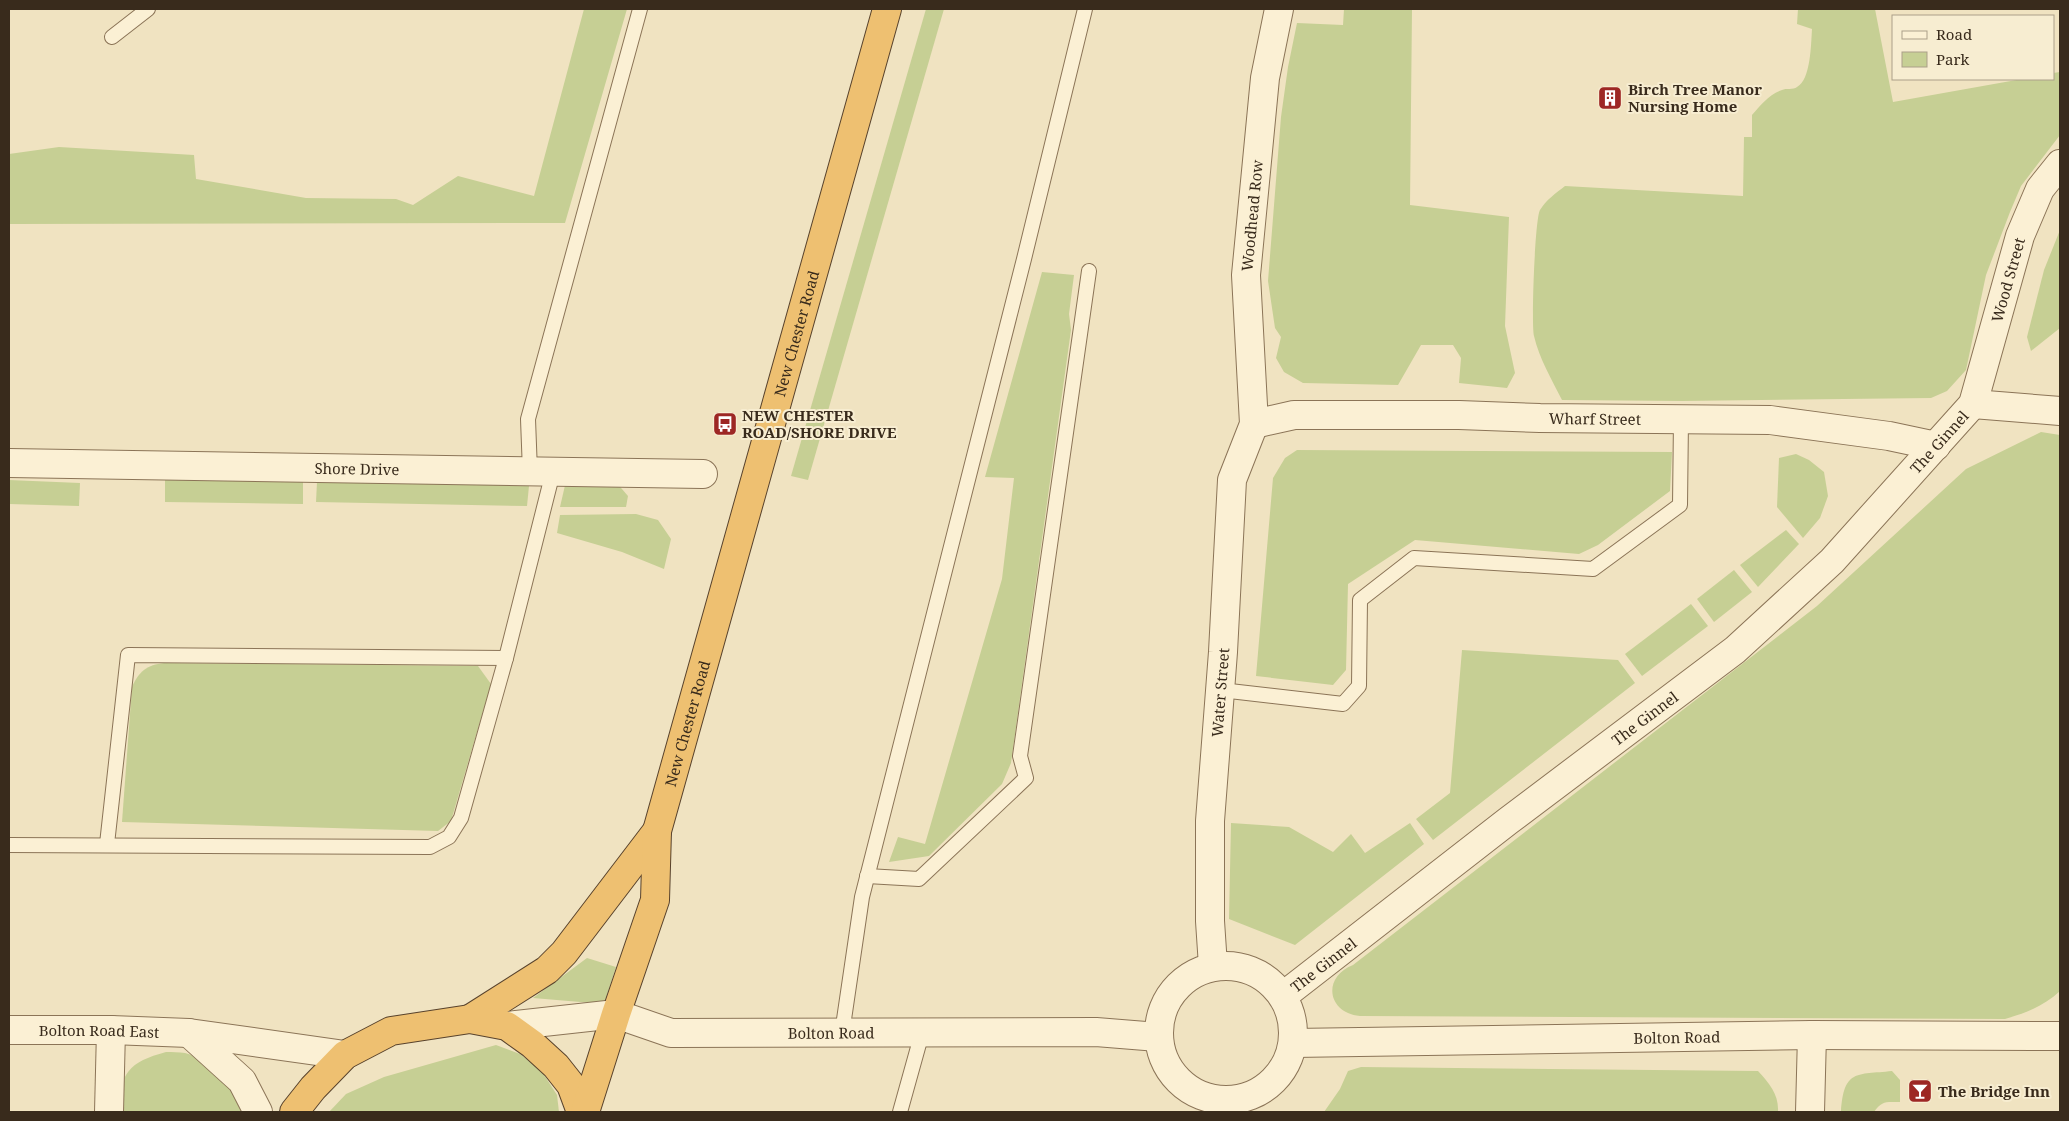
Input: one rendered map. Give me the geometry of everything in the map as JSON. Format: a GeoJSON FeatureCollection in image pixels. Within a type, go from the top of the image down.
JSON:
{"type":"FeatureCollection","features":[{"type":"Feature","properties":{"kind":"highway","name":"New Chester Road"},"geometry":{"type":"LineString","coordinates":[[585,1112],[655,900],[657,831],[886,9]]}},
{"type":"Feature","properties":{"kind":"highway","name":"New Chester Road"},"geometry":{"type":"LineString","coordinates":[[470,1019],[547,970],[564,953],[657,831]]}},
{"type":"Feature","properties":{"kind":"highway"},"geometry":{"type":"LineString","coordinates":[[294,1112],[313,1088],[345,1055],[391,1031],[470,1019],[508,1026],[556,1066],[571,1085],[581,1112]]}},
{"type":"Feature","properties":{"kind":"street","name":"Woodhead Row"},"geometry":{"type":"LineString","coordinates":[[1254,424],[1246,275],[1265,78],[1279,9]]}},
{"type":"Feature","properties":{"kind":"street","name":"Wood Street"},"geometry":{"type":"LineString","coordinates":[[1973,404],[2020,236],[2040,189],[2060,164]]}},
{"type":"Feature","properties":{"kind":"street"},"geometry":{"type":"LineString","coordinates":[[1973,404],[2060,411]]}},
{"type":"Feature","properties":{"kind":"street","name":"The Ginnel"},"geometry":{"type":"LineString","coordinates":[[1283,996],[1508,821],[1735,650],[1832,562],[1973,404]]}},
{"type":"Feature","properties":{"kind":"street","name":"Wharf Street"},"geometry":{"type":"LineString","coordinates":[[1254,424],[1294,415],[1459,415],[1770,420],[1889,436],[1936,446]]}},
{"type":"Feature","properties":{"kind":"street","name":"Water Street"},"geometry":{"type":"LineString","coordinates":[[1213,966],[1210,921],[1210,821],[1221,690],[1232,480],[1254,424]]}},
{"type":"Feature","properties":{"kind":"street","name":"Shore Drive"},"geometry":{"type":"LineString","coordinates":[[9,463],[703,474]]}},
{"type":"Feature","properties":{"kind":"street"},"geometry":{"type":"LineString","coordinates":[[1231,965],[1254,971],[1283,996],[1288,1004],[1293,1024],[1294,1043],[1288,1061],[1275,1080],[1248,1097],[1227,1106],[1191,1091],[1173,1075],[1162,1056],[1158,1037],[1159,1022],[1164,1005],[1174,988],[1189,976],[1213,966],[1231,965]]}},
{"type":"Feature","properties":{"kind":"street","name":"Bolton Road"},"geometry":{"type":"LineString","coordinates":[[508,1026],[616,1014],[671,1033],[1096,1032],[1158,1037]]}},
{"type":"Feature","properties":{"kind":"street","name":"Bolton Road East"},"geometry":{"type":"LineString","coordinates":[[9,1030],[111,1030],[189,1033],[345,1055]]}},
{"type":"Feature","properties":{"kind":"street"},"geometry":{"type":"LineString","coordinates":[[109,1112],[111,1030]]}},
{"type":"Feature","properties":{"kind":"street"},"geometry":{"type":"LineString","coordinates":[[189,1033],[242,1081],[258,1112]]}},
{"type":"Feature","properties":{"kind":"street"},"geometry":{"type":"LineString","coordinates":[[1810,1112],[1812,1035]]}},
{"type":"Feature","properties":{"kind":"street","name":"Bolton Road"},"geometry":{"type":"LineString","coordinates":[[1294,1043],[1812,1035],[2060,1036]]}},
{"type":"Feature","properties":{"kind":"lane"},"geometry":{"type":"LineString","coordinates":[[112,37],[148,9]]}},
{"type":"Feature","properties":{"kind":"lane"},"geometry":{"type":"LineString","coordinates":[[9,845],[430,847],[449,837],[461,818],[506,658],[542,472],[528,419],[640,9]]}},
{"type":"Feature","properties":{"kind":"lane"},"geometry":{"type":"LineString","coordinates":[[842,1033],[862,897],[1024,259],[1085,9]]}},
{"type":"Feature","properties":{"kind":"lane"},"geometry":{"type":"LineString","coordinates":[[867,876],[919,880],[1026,778],[1020,756],[1089,271]]}},
{"type":"Feature","properties":{"kind":"lane"},"geometry":{"type":"LineString","coordinates":[[1221,690],[1343,704],[1359,686],[1360,600],[1414,558],[1593,569],[1680,505],[1681,419]]}},
{"type":"Feature","properties":{"kind":"lane"},"geometry":{"type":"LineString","coordinates":[[107,844],[128,655],[506,658]]}},
{"type":"Feature","properties":{"kind":"lane"},"geometry":{"type":"LineString","coordinates":[[900,1112],[922,1033]]}},
{"type":"Feature","properties":{"kind":"green space"},"geometry":{"type":"Polygon","coordinates":[[[584,9],[627,9],[565,223],[9,224],[9,154],[59,147],[194,155],[196,179],[306,198],[396,199],[413,205],[458,176],[534,196],[584,9]]]}},
{"type":"Feature","properties":{"kind":"green space"},"geometry":{"type":"Polygon","coordinates":[[[926,9],[944,9],[808,480],[791,476],[926,9]]]}},
{"type":"Feature","properties":{"kind":"green space"},"geometry":{"type":"Polygon","coordinates":[[[1344,9],[1412,9],[1410,205],[1509,217],[1505,326],[1515,373],[1507,388],[1459,383],[1461,358],[1453,345],[1421,345],[1398,385],[1303,383],[1284,372],[1276,358],[1281,337],[1275,328],[1268,281],[1281,117],[1288,67],[1297,23],[1343,25],[1344,9]]]}},
{"type":"Feature","properties":{"kind":"green space"},"geometry":{"type":"Polygon","coordinates":[[[1798,9],[1875,9],[1893,102],[2016,80],[2054,80],[2054,73],[2060,72],[2060,135],[2021,186],[2010,212],[1986,275],[1966,370],[1947,391],[1931,398],[1682,401],[1562,400],[1542,361],[1533,327],[1538,217],[1542,206],[1565,186],[1743,196],[1744,137],[1752,137],[1752,115],[1773,94],[1784,89],[1797,87],[1802,83],[1808,69],[1812,29],[1797,24],[1798,9]]]}},
{"type":"Feature","properties":{"kind":"green space"},"geometry":{"type":"Polygon","coordinates":[[[2060,230],[2060,328],[2031,351],[2027,337],[2044,270],[2060,230]]]}},
{"type":"Feature","properties":{"kind":"green space"},"geometry":{"type":"Polygon","coordinates":[[[1042,272],[1074,275],[1069,314],[1071,330],[1011,763],[1002,784],[929,856],[889,862],[898,837],[925,844],[1002,579],[1014,478],[985,477],[1042,272]]]}},
{"type":"Feature","properties":{"kind":"green space"},"geometry":{"type":"Polygon","coordinates":[[[2041,432],[2060,435],[2060,991],[2048,1001],[2005,1019],[1360,1016],[1349,1013],[1335,1002],[1332,994],[1333,986],[1336,978],[1343,971],[1817,606],[1966,469],[2041,432]]]}},
{"type":"Feature","properties":{"kind":"green space"},"geometry":{"type":"Polygon","coordinates":[[[1297,450],[1672,452],[1670,491],[1598,545],[1579,554],[1415,540],[1348,584],[1346,670],[1333,685],[1256,676],[1273,478],[1285,458],[1297,450]]]}},
{"type":"Feature","properties":{"kind":"green space"},"geometry":{"type":"Polygon","coordinates":[[[1796,454],[1809,460],[1824,472],[1828,496],[1820,518],[1803,538],[1777,507],[1779,458],[1796,454]]]}},
{"type":"Feature","properties":{"kind":"green space"},"geometry":{"type":"Polygon","coordinates":[[[9,480],[80,483],[79,506],[9,504],[9,480]]]}},
{"type":"Feature","properties":{"kind":"green space"},"geometry":{"type":"Polygon","coordinates":[[[165,480],[303,481],[303,504],[165,502],[165,480]]]}},
{"type":"Feature","properties":{"kind":"green space"},"geometry":{"type":"Polygon","coordinates":[[[518,480],[529,486],[527,506],[316,502],[317,482],[518,480]]]}},
{"type":"Feature","properties":{"kind":"green space"},"geometry":{"type":"Polygon","coordinates":[[[566,481],[615,481],[628,496],[626,507],[560,507],[566,481]]]}},
{"type":"Feature","properties":{"kind":"green space"},"geometry":{"type":"Polygon","coordinates":[[[636,514],[658,520],[671,539],[664,569],[622,552],[557,533],[560,515],[636,514]]]}},
{"type":"Feature","properties":{"kind":"green space"},"geometry":{"type":"Polygon","coordinates":[[[1786,530],[1799,544],[1758,587],[1740,565],[1786,530]]]}},
{"type":"Feature","properties":{"kind":"green space"},"geometry":{"type":"Polygon","coordinates":[[[1734,570],[1752,592],[1714,622],[1697,599],[1734,570]]]}},
{"type":"Feature","properties":{"kind":"green space"},"geometry":{"type":"Polygon","coordinates":[[[1691,604],[1708,626],[1642,676],[1625,654],[1691,604]]]}},
{"type":"Feature","properties":{"kind":"green space"},"geometry":{"type":"Polygon","coordinates":[[[1462,650],[1618,660],[1635,683],[1433,840],[1416,819],[1450,793],[1462,650]]]}},
{"type":"Feature","properties":{"kind":"green space"},"geometry":{"type":"Polygon","coordinates":[[[164,663],[478,666],[491,684],[451,821],[438,831],[122,822],[132,687],[141,673],[148,667],[164,663]]]}},
{"type":"Feature","properties":{"kind":"green space"},"geometry":{"type":"Polygon","coordinates":[[[1231,823],[1289,827],[1333,852],[1351,834],[1365,853],[1410,823],[1424,844],[1295,945],[1229,919],[1231,823]]]}},
{"type":"Feature","properties":{"kind":"green space"},"geometry":{"type":"Polygon","coordinates":[[[587,958],[616,967],[604,1004],[533,998],[587,958]]]}},
{"type":"Feature","properties":{"kind":"green space"},"geometry":{"type":"Polygon","coordinates":[[[496,1045],[520,1054],[541,1070],[557,1095],[559,1112],[329,1112],[346,1094],[384,1077],[496,1045]]]}},
{"type":"Feature","properties":{"kind":"green space"},"geometry":{"type":"Polygon","coordinates":[[[166,1052],[185,1053],[205,1061],[229,1084],[245,1112],[119,1112],[121,1088],[129,1071],[143,1060],[166,1052]]]}},
{"type":"Feature","properties":{"kind":"green space"},"geometry":{"type":"Polygon","coordinates":[[[1361,1067],[1758,1071],[1773,1090],[1777,1100],[1778,1112],[1324,1112],[1340,1089],[1348,1071],[1361,1067]]]}},
{"type":"Feature","properties":{"kind":"green space"},"geometry":{"type":"Polygon","coordinates":[[[1892,1071],[1900,1080],[1900,1102],[1882,1104],[1874,1112],[1841,1112],[1845,1088],[1849,1081],[1861,1074],[1892,1071]]]}},
{"type":"Feature","properties":{"kind":"place","name":"Birch Tree Manor Nursing Home"},"geometry":{"type":"Point","coordinates":[1610,98]}},
{"type":"Feature","properties":{"kind":"place","name":"NEW CHESTER ROAD/SHORE DRIVE"},"geometry":{"type":"Point","coordinates":[725,424]}},
{"type":"Feature","properties":{"kind":"place","name":"The Bridge Inn"},"geometry":{"type":"Point","coordinates":[1920,1091]}}]}
